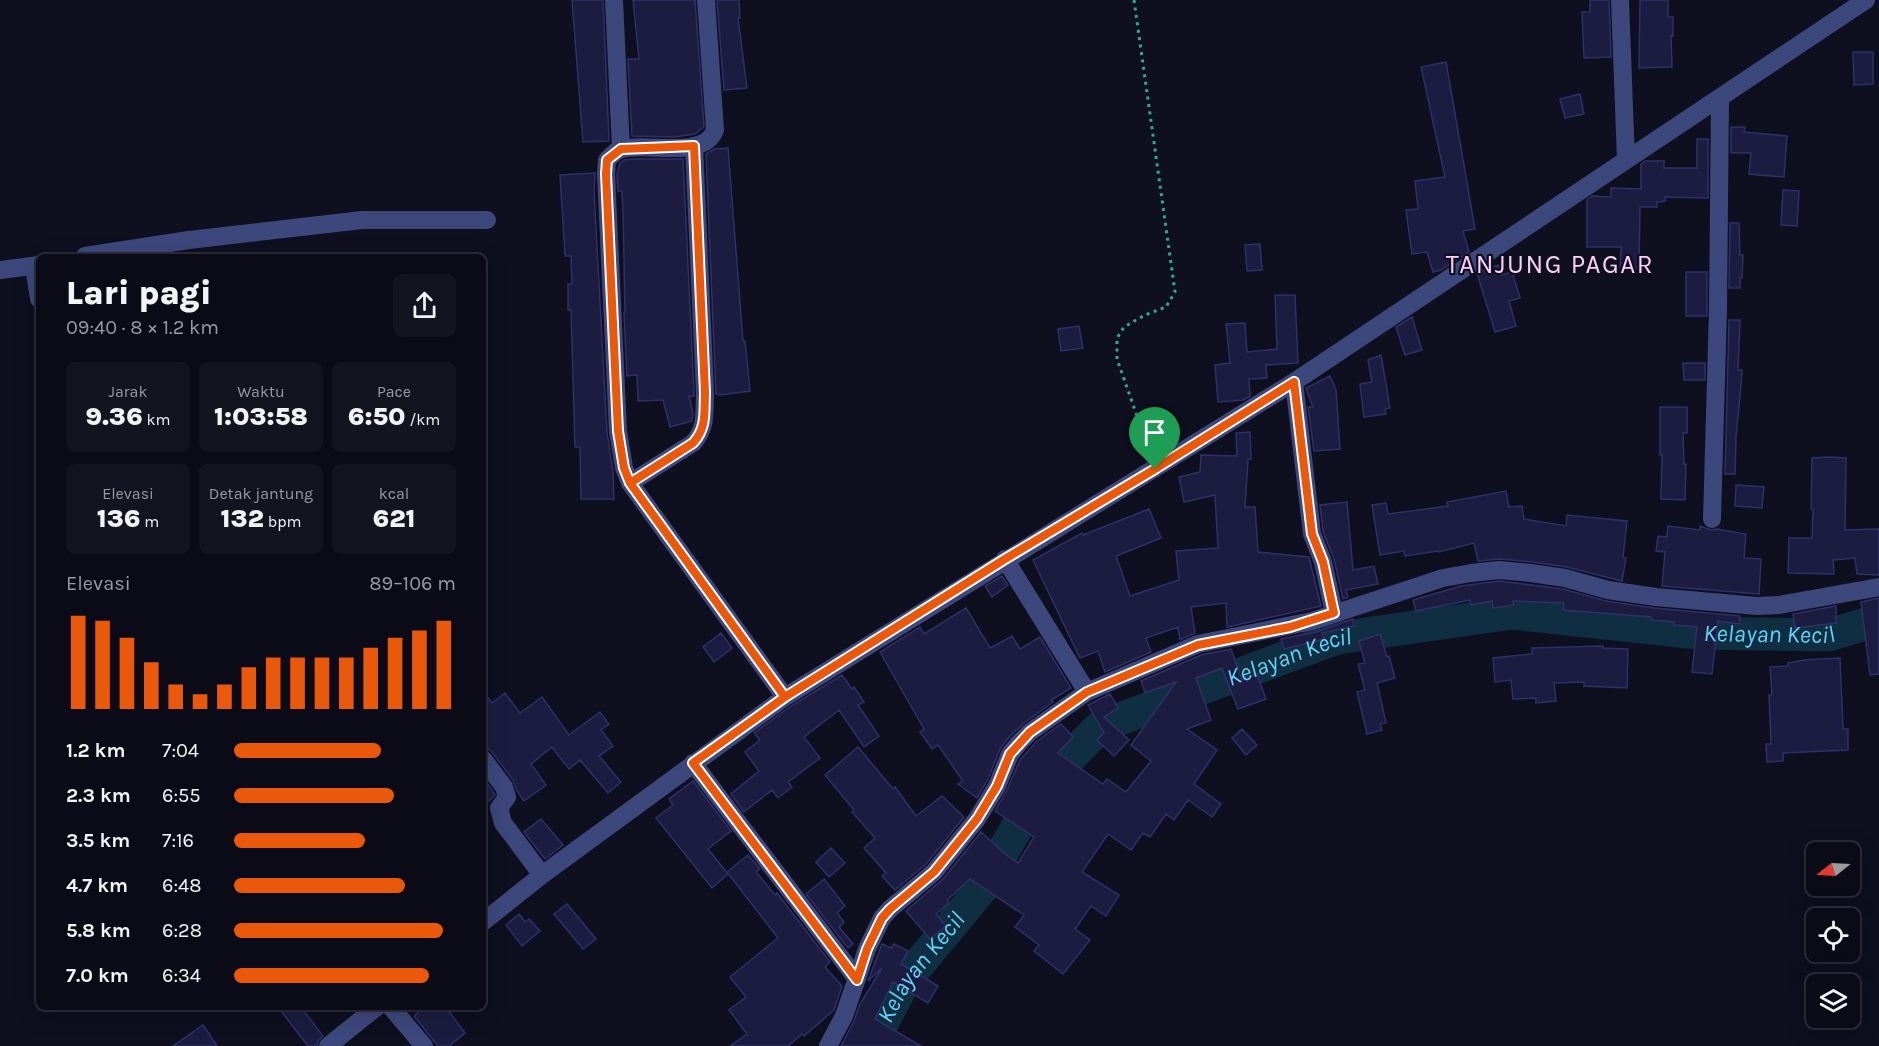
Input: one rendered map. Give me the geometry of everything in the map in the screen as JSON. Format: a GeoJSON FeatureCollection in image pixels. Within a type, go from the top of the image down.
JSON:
{"type":"FeatureCollection","features":[{"type":"Feature","properties":{"kind":"street"},"geometry":{"type":"LineString","coordinates":[[614,0],[621,149]]}},
{"type":"Feature","properties":{"kind":"street"},"geometry":{"type":"LineString","coordinates":[[706,0],[715,130],[712,137],[694,146],[621,149],[607,160],[618,431],[622,460],[630,483],[785,697]]}},
{"type":"Feature","properties":{"kind":"street"},"geometry":{"type":"LineString","coordinates":[[1620,0],[1626,160]]}},
{"type":"Feature","properties":{"kind":"street"},"geometry":{"type":"LineString","coordinates":[[486,920],[542,875],[785,697],[1294,382],[1866,0]]}},
{"type":"Feature","properties":{"kind":"street"},"geometry":{"type":"LineString","coordinates":[[1712,519],[1718,309],[1720,98]]}},
{"type":"Feature","properties":{"kind":"street"},"geometry":{"type":"LineString","coordinates":[[630,483],[693,443],[701,435],[704,424],[705,393],[694,146]]}},
{"type":"Feature","properties":{"kind":"street"},"geometry":{"type":"LineString","coordinates":[[109,254],[191,248],[362,220],[487,220]]}},
{"type":"Feature","properties":{"kind":"street"},"geometry":{"type":"LineString","coordinates":[[0,270],[36,266]]}},
{"type":"Feature","properties":{"kind":"street"},"geometry":{"type":"LineString","coordinates":[[1294,382],[1312,534],[1323,562],[1334,613]]}},
{"type":"Feature","properties":{"kind":"street"},"geometry":{"type":"LineString","coordinates":[[1005,559],[1087,692]]}},
{"type":"Feature","properties":{"kind":"street"},"geometry":{"type":"LineString","coordinates":[[828,1046],[844,1016],[867,949],[882,918],[934,872],[977,819],[997,786],[1010,754],[1030,732],[1087,692],[1198,645],[1290,627],[1443,578],[1499,570],[1554,576],[1608,590],[1656,597],[1757,606],[1779,605],[1879,587]]}},
{"type":"Feature","properties":{"kind":"street"},"geometry":{"type":"LineString","coordinates":[[486,763],[504,787],[507,796],[499,808],[503,823],[542,875]]}},
{"type":"Feature","properties":{"kind":"street"},"geometry":{"type":"LineString","coordinates":[[693,763],[857,980]]}},
{"type":"Feature","properties":{"kind":"street"},"geometry":{"type":"LineString","coordinates":[[328,1046],[373,1010]]}},
{"type":"Feature","properties":{"kind":"street"},"geometry":{"type":"LineString","coordinates":[[393,1010],[424,1046]]}},
{"type":"Feature","properties":{"kind":"path"},"geometry":{"type":"LineString","coordinates":[[1134,0],[1175,292],[1166,307],[1145,315],[1124,327],[1117,338],[1117,359],[1155,469]]}},
{"type":"Feature","properties":{"kind":"building"},"geometry":{"type":"Polygon","coordinates":[[[572,0],[603,0],[609,141],[583,142],[572,0]]]}},
{"type":"Feature","properties":{"kind":"building"},"geometry":{"type":"Polygon","coordinates":[[[633,0],[695,0],[704,127],[695,134],[674,137],[632,136],[628,59],[639,59],[633,0]]]}},
{"type":"Feature","properties":{"kind":"building"},"geometry":{"type":"Polygon","coordinates":[[[717,0],[739,0],[740,18],[738,18],[747,88],[724,90],[717,0]]]}},
{"type":"Feature","properties":{"kind":"building"},"geometry":{"type":"Polygon","coordinates":[[[1590,0],[1609,0],[1611,57],[1584,58],[1582,12],[1590,12],[1590,0]]]}},
{"type":"Feature","properties":{"kind":"building"},"geometry":{"type":"Polygon","coordinates":[[[1640,0],[1668,0],[1668,17],[1673,17],[1672,67],[1639,68],[1640,0]]]}},
{"type":"Feature","properties":{"kind":"building"},"geometry":{"type":"Polygon","coordinates":[[[1853,52],[1873,52],[1873,84],[1854,85],[1853,52]]]}},
{"type":"Feature","properties":{"kind":"building"},"geometry":{"type":"Polygon","coordinates":[[[1446,62],[1475,229],[1463,231],[1469,252],[1441,270],[1433,272],[1427,252],[1412,254],[1406,210],[1418,209],[1415,181],[1445,177],[1421,67],[1446,62]]]}},
{"type":"Feature","properties":{"kind":"building"},"geometry":{"type":"Polygon","coordinates":[[[1580,94],[1584,114],[1565,118],[1560,99],[1580,94]]]}},
{"type":"Feature","properties":{"kind":"building"},"geometry":{"type":"Polygon","coordinates":[[[1731,127],[1745,127],[1744,132],[1787,136],[1784,177],[1749,174],[1751,153],[1731,153],[1731,127]]]}},
{"type":"Feature","properties":{"kind":"building"},"geometry":{"type":"Polygon","coordinates":[[[1697,139],[1708,139],[1708,198],[1665,197],[1665,201],[1657,202],[1657,207],[1640,207],[1639,268],[1620,268],[1621,247],[1587,247],[1587,200],[1592,196],[1611,197],[1611,188],[1641,189],[1641,164],[1645,161],[1664,161],[1664,168],[1697,168],[1697,139]]]}},
{"type":"Feature","properties":{"kind":"building"},"geometry":{"type":"Polygon","coordinates":[[[728,148],[743,341],[745,341],[750,391],[720,395],[716,394],[706,154],[714,149],[728,148]]]}},
{"type":"Feature","properties":{"kind":"building"},"geometry":{"type":"Polygon","coordinates":[[[634,159],[683,159],[694,396],[689,396],[693,413],[692,421],[670,427],[663,400],[638,401],[637,375],[627,376],[623,211],[622,191],[618,191],[617,174],[620,163],[634,159]]]}},
{"type":"Feature","properties":{"kind":"building"},"geometry":{"type":"Polygon","coordinates":[[[595,173],[594,192],[607,432],[613,472],[614,499],[581,499],[580,447],[575,447],[571,310],[568,310],[568,284],[572,284],[571,256],[565,256],[560,175],[595,173]]]}},
{"type":"Feature","properties":{"kind":"building"},"geometry":{"type":"Polygon","coordinates":[[[1783,190],[1799,191],[1797,226],[1781,225],[1783,190]]]}},
{"type":"Feature","properties":{"kind":"building"},"geometry":{"type":"Polygon","coordinates":[[[1730,223],[1739,223],[1740,255],[1743,255],[1740,288],[1729,288],[1730,223]]]}},
{"type":"Feature","properties":{"kind":"building"},"geometry":{"type":"Polygon","coordinates":[[[1260,244],[1262,270],[1247,271],[1245,245],[1260,244]]]}},
{"type":"Feature","properties":{"kind":"building"},"geometry":{"type":"Polygon","coordinates":[[[1498,265],[1501,275],[1512,272],[1520,298],[1509,301],[1516,326],[1495,332],[1477,273],[1498,265]]]}},
{"type":"Feature","properties":{"kind":"building"},"geometry":{"type":"Polygon","coordinates":[[[1686,272],[1707,272],[1707,316],[1686,316],[1686,272]]]}},
{"type":"Feature","properties":{"kind":"building"},"geometry":{"type":"Polygon","coordinates":[[[1275,295],[1295,295],[1298,363],[1266,365],[1267,378],[1249,379],[1250,396],[1243,400],[1218,402],[1215,365],[1230,363],[1226,324],[1245,323],[1247,352],[1277,349],[1275,295]]]}},
{"type":"Feature","properties":{"kind":"building"},"geometry":{"type":"Polygon","coordinates":[[[1412,317],[1422,350],[1405,355],[1396,327],[1412,317]]]}},
{"type":"Feature","properties":{"kind":"building"},"geometry":{"type":"Polygon","coordinates":[[[1729,320],[1740,320],[1738,370],[1742,370],[1735,474],[1725,474],[1729,320]]]}},
{"type":"Feature","properties":{"kind":"building"},"geometry":{"type":"Polygon","coordinates":[[[1079,326],[1083,348],[1061,351],[1058,329],[1079,326]]]}},
{"type":"Feature","properties":{"kind":"building"},"geometry":{"type":"Polygon","coordinates":[[[1381,355],[1390,408],[1385,409],[1386,414],[1364,417],[1360,384],[1372,382],[1368,360],[1381,355]]]}},
{"type":"Feature","properties":{"kind":"building"},"geometry":{"type":"Polygon","coordinates":[[[1683,363],[1705,363],[1705,380],[1684,380],[1683,363]]]}},
{"type":"Feature","properties":{"kind":"building"},"geometry":{"type":"Polygon","coordinates":[[[1330,376],[1336,390],[1340,449],[1314,451],[1308,407],[1313,407],[1306,388],[1330,376]]]}},
{"type":"Feature","properties":{"kind":"building"},"geometry":{"type":"Polygon","coordinates":[[[1660,407],[1687,407],[1687,433],[1683,433],[1684,464],[1686,464],[1685,500],[1661,499],[1660,407]]]}},
{"type":"Feature","properties":{"kind":"building"},"geometry":{"type":"Polygon","coordinates":[[[1250,432],[1251,459],[1248,459],[1245,507],[1255,507],[1258,552],[1309,557],[1321,606],[1227,627],[1226,603],[1191,607],[1195,633],[1180,640],[1178,627],[1146,638],[1151,652],[1105,672],[1098,651],[1080,658],[1033,560],[1082,533],[1083,535],[1149,509],[1161,538],[1116,556],[1130,596],[1179,580],[1176,551],[1218,548],[1215,495],[1184,502],[1179,477],[1200,472],[1201,455],[1237,456],[1236,433],[1250,432]]]}},
{"type":"Feature","properties":{"kind":"building"},"geometry":{"type":"Polygon","coordinates":[[[1812,458],[1846,458],[1845,530],[1879,529],[1879,575],[1857,574],[1855,558],[1833,560],[1834,574],[1788,573],[1789,538],[1812,538],[1812,458]]]}},
{"type":"Feature","properties":{"kind":"building"},"geometry":{"type":"Polygon","coordinates":[[[1736,485],[1764,487],[1762,508],[1735,506],[1736,485]]]}},
{"type":"Feature","properties":{"kind":"building"},"geometry":{"type":"Polygon","coordinates":[[[1506,491],[1509,507],[1522,506],[1524,519],[1566,526],[1567,515],[1627,521],[1623,557],[1626,558],[1622,581],[1567,567],[1533,562],[1500,559],[1478,561],[1474,543],[1439,552],[1405,556],[1404,551],[1380,555],[1372,505],[1386,503],[1388,514],[1448,506],[1447,502],[1506,491]]]}},
{"type":"Feature","properties":{"kind":"building"},"geometry":{"type":"Polygon","coordinates":[[[1347,502],[1353,570],[1374,566],[1378,584],[1346,590],[1348,597],[1343,599],[1334,559],[1323,531],[1320,505],[1347,502]]]}},
{"type":"Feature","properties":{"kind":"building"},"geometry":{"type":"Polygon","coordinates":[[[1668,526],[1700,530],[1700,526],[1711,530],[1746,534],[1744,558],[1761,559],[1759,594],[1662,586],[1665,552],[1656,551],[1658,536],[1667,537],[1668,526]]]}},
{"type":"Feature","properties":{"kind":"building"},"geometry":{"type":"Polygon","coordinates":[[[1002,576],[1008,585],[992,597],[985,586],[1002,576]]]}},
{"type":"Feature","properties":{"kind":"building"},"geometry":{"type":"Polygon","coordinates":[[[1499,581],[1563,589],[1606,601],[1654,608],[1740,616],[1739,624],[1718,621],[1712,674],[1692,672],[1697,627],[1651,620],[1651,617],[1563,610],[1564,603],[1513,601],[1514,605],[1493,608],[1492,601],[1471,605],[1470,600],[1416,611],[1413,600],[1461,586],[1499,581]]]}},
{"type":"Feature","properties":{"kind":"building"},"geometry":{"type":"Polygon","coordinates":[[[1879,598],[1879,674],[1870,675],[1861,602],[1879,598]]]}},
{"type":"Feature","properties":{"kind":"building"},"geometry":{"type":"Polygon","coordinates":[[[1836,606],[1836,623],[1795,628],[1793,614],[1836,606]]]}},
{"type":"Feature","properties":{"kind":"building"},"geometry":{"type":"Polygon","coordinates":[[[966,608],[990,648],[1012,636],[1020,649],[1040,637],[1071,688],[1051,700],[1053,702],[1010,736],[1000,749],[987,781],[977,798],[958,784],[963,781],[938,745],[932,749],[920,732],[924,729],[880,652],[920,627],[924,634],[966,608]]]}},
{"type":"Feature","properties":{"kind":"building"},"geometry":{"type":"Polygon","coordinates":[[[1353,619],[1354,626],[1322,633],[1324,639],[1284,649],[1281,639],[1316,632],[1353,619]]]}},
{"type":"Feature","properties":{"kind":"building"},"geometry":{"type":"Polygon","coordinates":[[[721,633],[732,648],[714,662],[703,647],[721,633]]]}},
{"type":"Feature","properties":{"kind":"building"},"geometry":{"type":"Polygon","coordinates":[[[1380,634],[1395,678],[1377,683],[1386,723],[1380,724],[1382,730],[1367,734],[1357,692],[1365,690],[1358,664],[1365,663],[1359,641],[1380,634]]]}},
{"type":"Feature","properties":{"kind":"building"},"geometry":{"type":"Polygon","coordinates":[[[1603,646],[1603,648],[1628,649],[1627,688],[1584,686],[1584,682],[1554,683],[1556,701],[1536,703],[1536,698],[1513,699],[1511,680],[1495,682],[1493,658],[1532,654],[1532,648],[1603,646]]]}},
{"type":"Feature","properties":{"kind":"building"},"geometry":{"type":"Polygon","coordinates":[[[1231,649],[1242,680],[1257,674],[1266,699],[1238,709],[1222,668],[1196,678],[1211,720],[1187,729],[1217,750],[1194,784],[1221,804],[1212,817],[1188,800],[1174,820],[1166,814],[1150,837],[1143,833],[1131,850],[1108,834],[1082,872],[1119,895],[1106,916],[1091,906],[1075,929],[1090,940],[1063,974],[1034,951],[1039,945],[1015,927],[1024,915],[970,879],[947,900],[949,903],[936,914],[946,926],[930,939],[906,911],[943,879],[981,832],[1018,863],[1034,837],[995,811],[1020,760],[1037,741],[1061,724],[1073,737],[1058,753],[1103,784],[1107,779],[1126,792],[1151,761],[1131,745],[1176,682],[1145,693],[1141,681],[1201,655],[1231,649]]]}},
{"type":"Feature","properties":{"kind":"building"},"geometry":{"type":"Polygon","coordinates":[[[1840,658],[1843,729],[1848,729],[1848,750],[1783,753],[1783,761],[1767,762],[1766,744],[1771,744],[1770,667],[1788,666],[1788,663],[1804,660],[1840,658]]]}},
{"type":"Feature","properties":{"kind":"building"},"geometry":{"type":"Polygon","coordinates":[[[842,675],[864,702],[858,705],[879,736],[864,747],[839,710],[804,737],[820,758],[788,782],[792,787],[778,798],[772,790],[744,812],[731,794],[759,771],[745,752],[760,740],[754,733],[791,706],[842,675]]]}},
{"type":"Feature","properties":{"kind":"building"},"geometry":{"type":"Polygon","coordinates":[[[505,693],[520,713],[542,697],[569,735],[600,712],[609,724],[601,730],[613,746],[599,756],[621,782],[608,793],[580,760],[569,769],[552,747],[531,764],[546,785],[524,801],[513,780],[486,747],[486,696],[492,703],[505,693]]]}},
{"type":"Feature","properties":{"kind":"building"},"geometry":{"type":"Polygon","coordinates":[[[1110,694],[1118,708],[1104,717],[1129,740],[1114,756],[1097,740],[1104,733],[1088,705],[1110,694]]]}},
{"type":"Feature","properties":{"kind":"building"},"geometry":{"type":"Polygon","coordinates":[[[1242,729],[1257,745],[1246,755],[1232,738],[1242,729]]]}},
{"type":"Feature","properties":{"kind":"building"},"geometry":{"type":"Polygon","coordinates":[[[858,747],[893,789],[895,787],[916,816],[942,796],[964,817],[926,864],[895,890],[882,876],[886,873],[864,848],[875,838],[852,812],[854,810],[825,775],[858,747]]]}},
{"type":"Feature","properties":{"kind":"building"},"geometry":{"type":"Polygon","coordinates":[[[693,781],[731,831],[708,849],[728,874],[712,888],[656,818],[673,805],[669,799],[693,781]]]}},
{"type":"Feature","properties":{"kind":"building"},"geometry":{"type":"Polygon","coordinates":[[[486,782],[495,795],[486,803],[486,782]]]}},
{"type":"Feature","properties":{"kind":"building"},"geometry":{"type":"Polygon","coordinates":[[[541,819],[563,845],[545,859],[524,832],[541,819]]]}},
{"type":"Feature","properties":{"kind":"building"},"geometry":{"type":"Polygon","coordinates":[[[831,848],[845,863],[829,877],[816,862],[831,848]]]}},
{"type":"Feature","properties":{"kind":"building"},"geometry":{"type":"Polygon","coordinates":[[[748,855],[760,869],[756,872],[775,895],[777,893],[830,962],[825,967],[842,986],[834,1010],[804,1036],[802,1034],[788,1046],[730,1046],[747,1034],[729,1010],[746,997],[730,977],[778,938],[727,872],[748,855]]]}},
{"type":"Feature","properties":{"kind":"building"},"geometry":{"type":"Polygon","coordinates":[[[824,879],[845,906],[837,913],[844,922],[839,927],[853,944],[848,948],[806,894],[824,879]]]}},
{"type":"Feature","properties":{"kind":"building"},"geometry":{"type":"Polygon","coordinates":[[[567,904],[596,939],[583,949],[554,914],[567,904]]]}},
{"type":"Feature","properties":{"kind":"building"},"geometry":{"type":"Polygon","coordinates":[[[519,914],[525,922],[529,919],[540,931],[522,946],[506,925],[519,914]]]}},
{"type":"Feature","properties":{"kind":"building"},"geometry":{"type":"Polygon","coordinates":[[[882,944],[891,948],[894,944],[908,951],[901,964],[938,986],[928,1003],[893,982],[875,1019],[921,1046],[841,1046],[860,1004],[882,968],[868,981],[882,944]]]}},
{"type":"Feature","properties":{"kind":"building"},"geometry":{"type":"Polygon","coordinates":[[[280,1010],[303,1010],[323,1036],[317,1046],[308,1046],[280,1010]]]}},
{"type":"Feature","properties":{"kind":"building"},"geometry":{"type":"Polygon","coordinates":[[[421,1010],[448,1010],[465,1033],[449,1046],[438,1046],[414,1016],[421,1010]]]}},
{"type":"Feature","properties":{"kind":"building"},"geometry":{"type":"Polygon","coordinates":[[[203,1025],[217,1046],[173,1046],[203,1025]]]}},
{"type":"Feature","properties":{"kind":"waterway","name":"Kelayan Kecil"},"geometry":{"type":"LineString","coordinates":[[870,1046],[904,982],[982,888],[1040,787],[1101,726],[1337,638],[1512,613],[1698,633],[1829,635],[1879,620]]}},
{"type":"Feature","properties":{"kind":"district","name":"TANJUNG PAGAR"},"geometry":{"type":"Point","coordinates":[1550,264]}},
{"type":"Feature","properties":{"kind":"route"},"geometry":{"type":"LineString","coordinates":[[1155,469],[1005,559],[785,697],[630,483],[624,468],[618,431],[607,160],[621,149],[694,146],[705,393],[704,424],[701,435],[693,443],[630,483],[733,626],[785,697],[693,763],[857,980],[867,949],[882,918],[934,872],[949,855],[989,803],[1010,754],[1030,732],[1087,692],[1198,645],[1290,627],[1334,613],[1323,562],[1312,534],[1294,382],[1155,469]]}}]}
